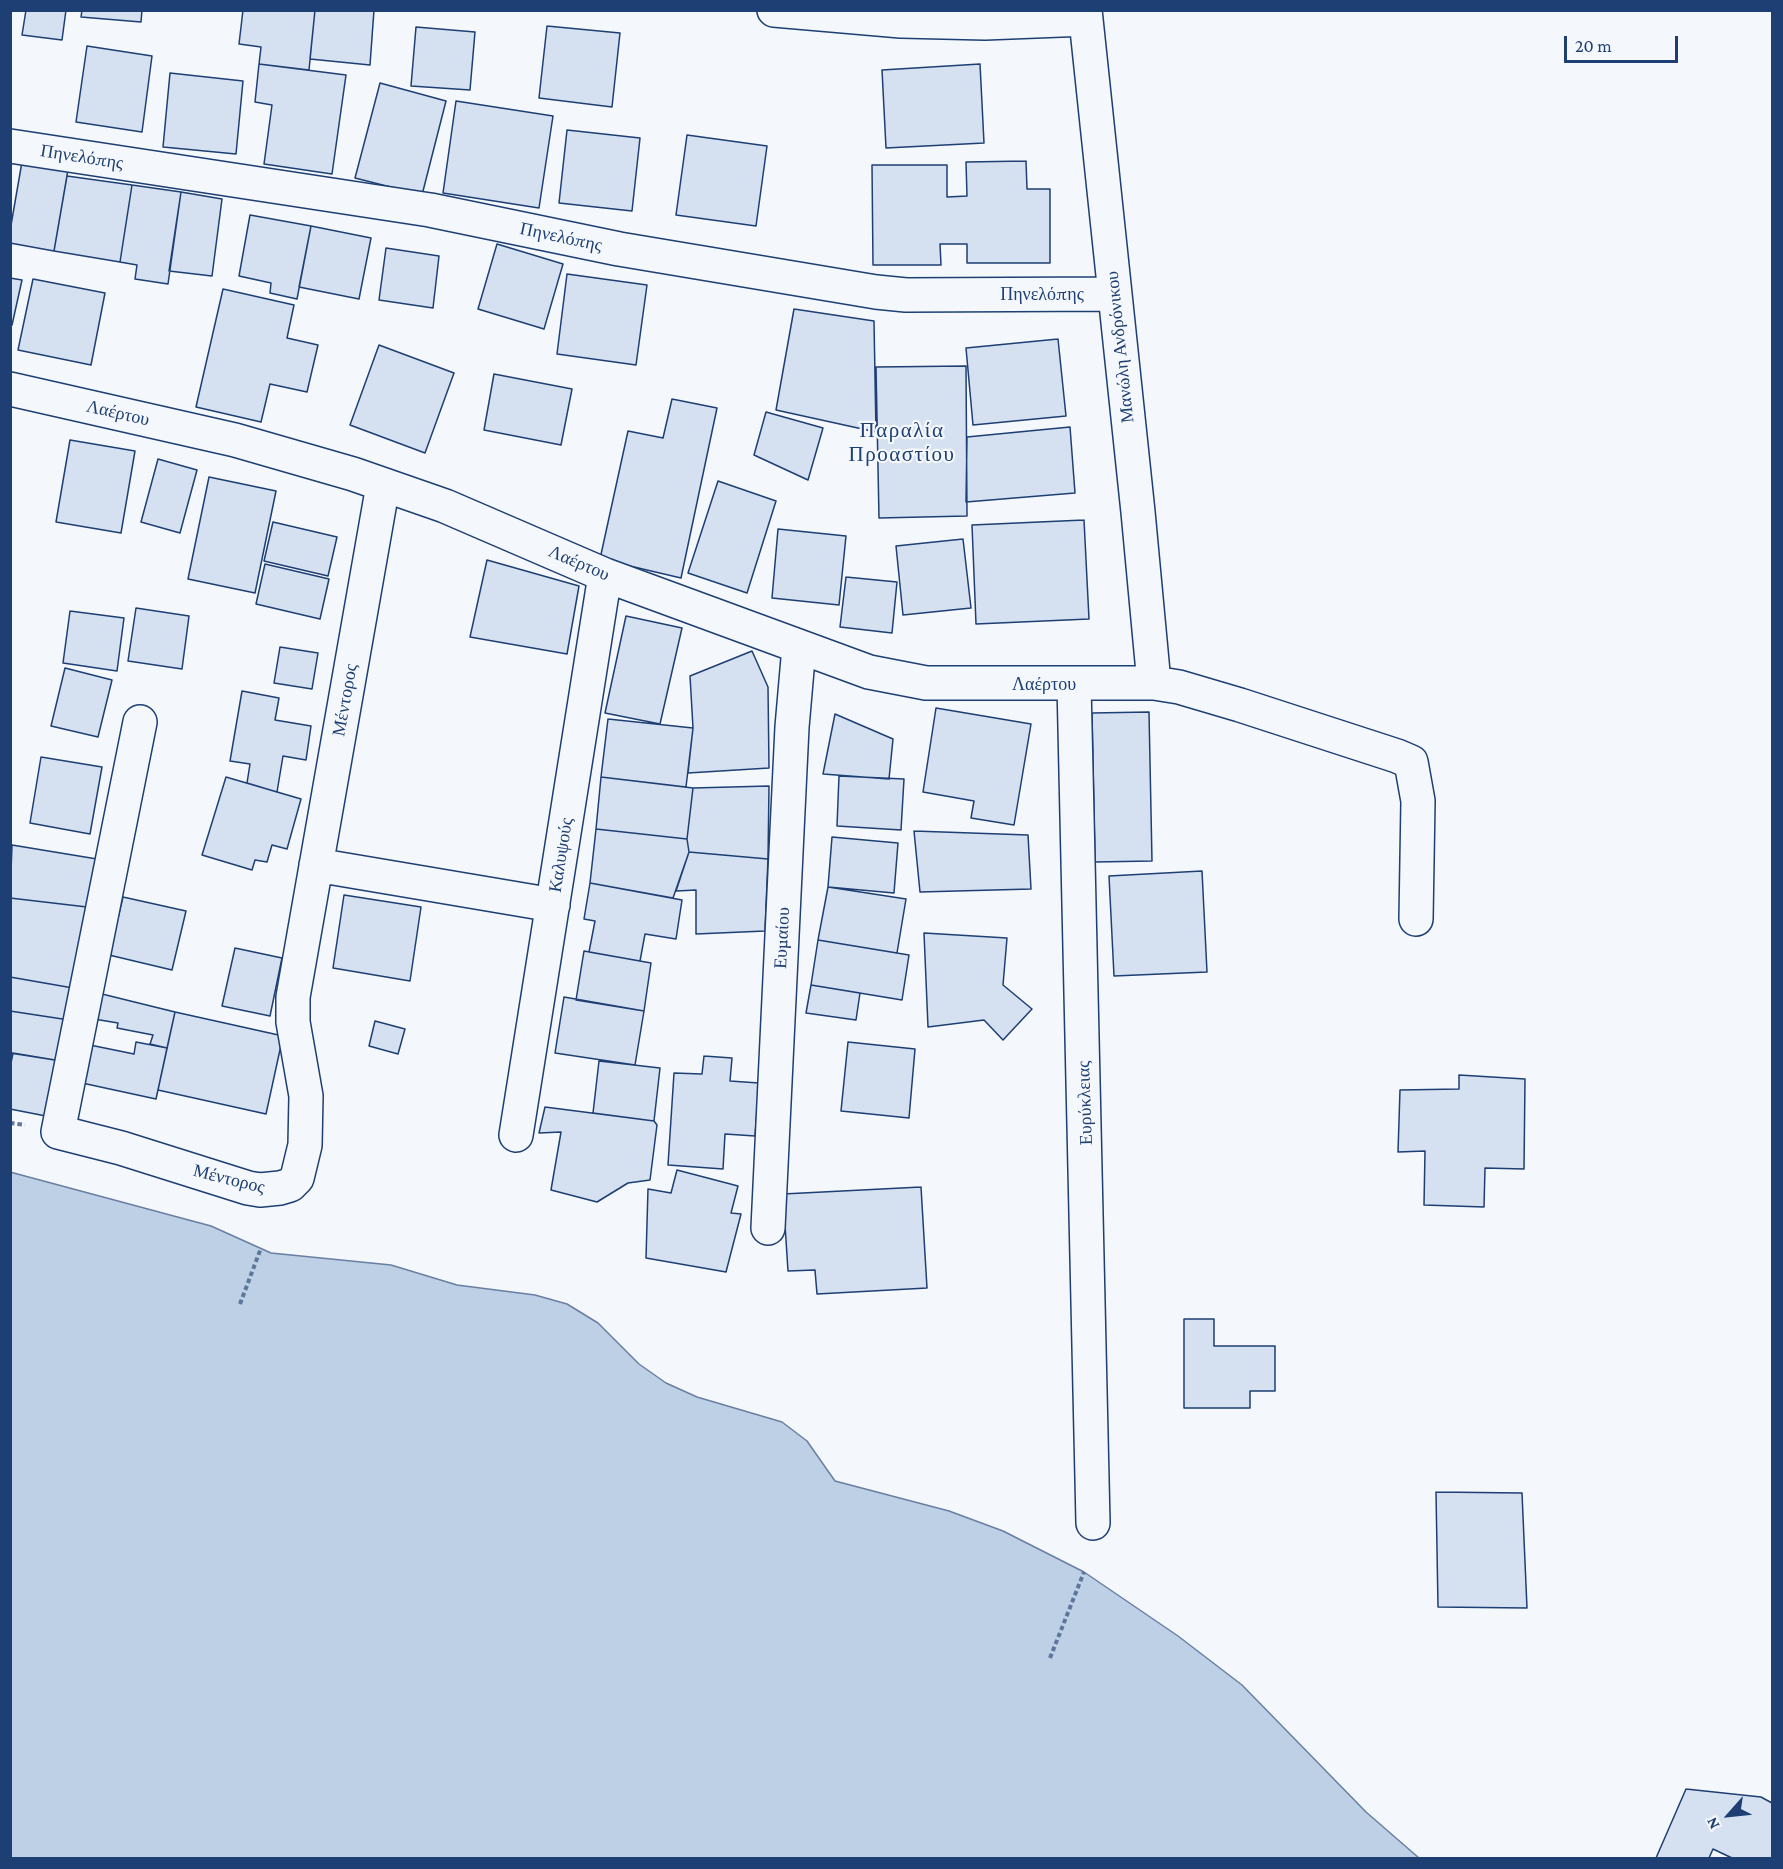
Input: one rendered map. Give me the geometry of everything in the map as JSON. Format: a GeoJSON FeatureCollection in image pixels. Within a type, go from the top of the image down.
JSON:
{"type":"FeatureCollection","features":[{"type":"Feature","properties":{"kind":"street"},"geometry":{"type":"LineString","coordinates":[[774,10],[924,22],[996,22],[1086,15]]}},
{"type":"Feature","properties":{"kind":"street","name":"Μανώλη Ανδρόνικου"},"geometry":{"type":"LineString","coordinates":[[1086,15],[1154,683]]}},
{"type":"Feature","properties":{"kind":"street","name":"Πηνελόπης"},"geometry":{"type":"LineString","coordinates":[[10,146],[430,210],[630,251],[876,292],[906,295],[1114,294]]}},
{"type":"Feature","properties":{"kind":"street","name":"Λαέρτου"},"geometry":{"type":"LineString","coordinates":[[10,389],[235,440],[383,485],[445,506],[605,575],[869,672],[926,683],[1154,683],[1179,687],[1365,745],[1411,762],[1418,801],[1416,919]]}},
{"type":"Feature","properties":{"kind":"street","name":"Μέντορος"},"geometry":{"type":"LineString","coordinates":[[140,722],[58,1132],[121,1148],[260,1190],[280,1188],[297,1178],[301,1166],[306,1115],[303,1073],[293,1022],[293,997],[383,485]]}},
{"type":"Feature","properties":{"kind":"street","name":"Καλυψούς"},"geometry":{"type":"LineString","coordinates":[[516,1136],[605,575]]}},
{"type":"Feature","properties":{"kind":"street","name":"Ευμαίου"},"geometry":{"type":"LineString","coordinates":[[768,1228],[792,727],[799,647]]}},
{"type":"Feature","properties":{"kind":"street","name":"Ευρύκλειας"},"geometry":{"type":"LineString","coordinates":[[1074,684],[1093,1523]]}},
{"type":"Feature","properties":{"kind":"street"},"geometry":{"type":"LineString","coordinates":[[316,865],[553,904]]}},
{"type":"Feature","properties":{"kind":"path"},"geometry":{"type":"LineString","coordinates":[[240,1304],[261,1248]]}},
{"type":"Feature","properties":{"kind":"path"},"geometry":{"type":"LineString","coordinates":[[1050,1658],[1084,1572]]}},
{"type":"Feature","properties":{"kind":"water"},"geometry":{"type":"Polygon","coordinates":[[[10,1172],[211,1226],[271,1253],[391,1265],[457,1285],[535,1295],[567,1304],[598,1323],[639,1364],[666,1383],[697,1397],[782,1422],[807,1441],[835,1481],[949,1511],[1003,1531],[1084,1572],[1178,1636],[1242,1685],[1366,1812],[1419,1858],[11,1858],[10,1172]]]}},
{"type":"Feature","properties":{"kind":"building"},"geometry":{"type":"Polygon","coordinates":[[[26,10],[66,10],[62,40],[22,35],[26,10]]]}},
{"type":"Feature","properties":{"kind":"building"},"geometry":{"type":"Polygon","coordinates":[[[82,10],[142,10],[141,22],[81,17],[82,10]]]}},
{"type":"Feature","properties":{"kind":"building"},"geometry":{"type":"Polygon","coordinates":[[[243,10],[315,10],[309,70],[259,64],[261,47],[239,44],[243,10]]]}},
{"type":"Feature","properties":{"kind":"building"},"geometry":{"type":"Polygon","coordinates":[[[315,10],[374,10],[370,65],[310,59],[315,10]]]}},
{"type":"Feature","properties":{"kind":"building"},"geometry":{"type":"Polygon","coordinates":[[[547,26],[620,33],[612,107],[539,98],[547,26]]]}},
{"type":"Feature","properties":{"kind":"building"},"geometry":{"type":"Polygon","coordinates":[[[416,27],[475,32],[470,90],[411,86],[416,27]]]}},
{"type":"Feature","properties":{"kind":"building"},"geometry":{"type":"Polygon","coordinates":[[[87,46],[152,56],[142,132],[76,122],[87,46]]]}},
{"type":"Feature","properties":{"kind":"building"},"geometry":{"type":"Polygon","coordinates":[[[259,64],[346,75],[332,174],[264,164],[272,105],[255,102],[259,64]]]}},
{"type":"Feature","properties":{"kind":"building"},"geometry":{"type":"Polygon","coordinates":[[[980,64],[984,143],[886,148],[882,70],[980,64]]]}},
{"type":"Feature","properties":{"kind":"building"},"geometry":{"type":"Polygon","coordinates":[[[170,73],[243,81],[236,154],[163,147],[170,73]]]}},
{"type":"Feature","properties":{"kind":"building"},"geometry":{"type":"Polygon","coordinates":[[[380,83],[446,101],[422,195],[355,178],[380,83]]]}},
{"type":"Feature","properties":{"kind":"building"},"geometry":{"type":"Polygon","coordinates":[[[456,101],[553,116],[539,208],[443,193],[456,101]]]}},
{"type":"Feature","properties":{"kind":"building"},"geometry":{"type":"Polygon","coordinates":[[[567,130],[640,138],[632,211],[559,203],[567,130]]]}},
{"type":"Feature","properties":{"kind":"building"},"geometry":{"type":"Polygon","coordinates":[[[687,135],[767,146],[756,226],[676,215],[687,135]]]}},
{"type":"Feature","properties":{"kind":"building"},"geometry":{"type":"Polygon","coordinates":[[[23,156],[69,164],[54,251],[10,243],[23,156]]]}},
{"type":"Feature","properties":{"kind":"building"},"geometry":{"type":"Polygon","coordinates":[[[1026,161],[1027,189],[1050,189],[1050,263],[967,263],[967,244],[940,244],[941,265],[873,265],[872,165],[947,165],[947,197],[967,196],[966,162],[1026,161]]]}},
{"type":"Feature","properties":{"kind":"building"},"geometry":{"type":"Polygon","coordinates":[[[67,176],[132,185],[120,262],[54,251],[67,176]]]}},
{"type":"Feature","properties":{"kind":"building"},"geometry":{"type":"Polygon","coordinates":[[[132,185],[181,192],[168,284],[135,279],[137,265],[120,262],[132,185]]]}},
{"type":"Feature","properties":{"kind":"building"},"geometry":{"type":"Polygon","coordinates":[[[181,192],[222,199],[212,276],[169,271],[181,192]]]}},
{"type":"Feature","properties":{"kind":"building"},"geometry":{"type":"Polygon","coordinates":[[[250,215],[311,226],[297,299],[270,293],[271,283],[239,276],[250,215]]]}},
{"type":"Feature","properties":{"kind":"building"},"geometry":{"type":"Polygon","coordinates":[[[311,226],[371,238],[359,299],[299,287],[311,226]]]}},
{"type":"Feature","properties":{"kind":"building"},"geometry":{"type":"Polygon","coordinates":[[[497,244],[563,264],[544,329],[478,309],[497,244]]]}},
{"type":"Feature","properties":{"kind":"building"},"geometry":{"type":"Polygon","coordinates":[[[386,248],[439,256],[433,308],[379,300],[386,248]]]}},
{"type":"Feature","properties":{"kind":"building"},"geometry":{"type":"Polygon","coordinates":[[[567,274],[647,285],[636,365],[557,354],[567,274]]]}},
{"type":"Feature","properties":{"kind":"building"},"geometry":{"type":"Polygon","coordinates":[[[10,278],[22,280],[12,325],[10,325],[10,278]]]}},
{"type":"Feature","properties":{"kind":"building"},"geometry":{"type":"Polygon","coordinates":[[[33,279],[105,293],[91,365],[18,350],[33,279]]]}},
{"type":"Feature","properties":{"kind":"building"},"geometry":{"type":"Polygon","coordinates":[[[223,289],[294,305],[287,338],[318,345],[307,392],[270,384],[261,422],[196,407],[223,289]]]}},
{"type":"Feature","properties":{"kind":"building"},"geometry":{"type":"Polygon","coordinates":[[[794,309],[874,321],[876,432],[776,410],[794,309]]]}},
{"type":"Feature","properties":{"kind":"building"},"geometry":{"type":"Polygon","coordinates":[[[1058,339],[1066,416],[973,425],[966,348],[1058,339]]]}},
{"type":"Feature","properties":{"kind":"building"},"geometry":{"type":"Polygon","coordinates":[[[379,345],[454,373],[425,453],[350,425],[379,345]]]}},
{"type":"Feature","properties":{"kind":"building"},"geometry":{"type":"Polygon","coordinates":[[[966,366],[967,516],[879,518],[876,367],[966,366]]]}},
{"type":"Feature","properties":{"kind":"building"},"geometry":{"type":"Polygon","coordinates":[[[494,374],[572,389],[561,445],[484,430],[494,374]]]}},
{"type":"Feature","properties":{"kind":"building"},"geometry":{"type":"Polygon","coordinates":[[[672,399],[717,408],[681,578],[600,559],[628,431],[663,438],[672,399]]]}},
{"type":"Feature","properties":{"kind":"building"},"geometry":{"type":"Polygon","coordinates":[[[766,412],[823,428],[808,480],[754,455],[766,412]]]}},
{"type":"Feature","properties":{"kind":"building"},"geometry":{"type":"Polygon","coordinates":[[[1070,427],[1075,493],[966,502],[967,437],[1070,427]]]}},
{"type":"Feature","properties":{"kind":"building"},"geometry":{"type":"Polygon","coordinates":[[[70,440],[135,451],[121,533],[56,522],[70,440]]]}},
{"type":"Feature","properties":{"kind":"building"},"geometry":{"type":"Polygon","coordinates":[[[158,459],[197,470],[180,533],[141,522],[158,459]]]}},
{"type":"Feature","properties":{"kind":"building"},"geometry":{"type":"Polygon","coordinates":[[[209,477],[276,491],[255,593],[188,579],[209,477]]]}},
{"type":"Feature","properties":{"kind":"building"},"geometry":{"type":"Polygon","coordinates":[[[718,481],[776,501],[747,593],[688,573],[718,481]]]}},
{"type":"Feature","properties":{"kind":"building"},"geometry":{"type":"Polygon","coordinates":[[[1084,520],[1089,619],[976,624],[972,525],[1084,520]]]}},
{"type":"Feature","properties":{"kind":"building"},"geometry":{"type":"Polygon","coordinates":[[[273,522],[337,537],[328,576],[264,561],[273,522]]]}},
{"type":"Feature","properties":{"kind":"building"},"geometry":{"type":"Polygon","coordinates":[[[778,529],[846,536],[839,605],[772,598],[778,529]]]}},
{"type":"Feature","properties":{"kind":"building"},"geometry":{"type":"Polygon","coordinates":[[[963,539],[971,608],[903,615],[896,546],[963,539]]]}},
{"type":"Feature","properties":{"kind":"building"},"geometry":{"type":"Polygon","coordinates":[[[487,560],[579,586],[567,654],[470,637],[487,560]]]}},
{"type":"Feature","properties":{"kind":"building"},"geometry":{"type":"Polygon","coordinates":[[[265,564],[329,579],[320,619],[256,604],[265,564]]]}},
{"type":"Feature","properties":{"kind":"building"},"geometry":{"type":"Polygon","coordinates":[[[846,577],[897,582],[892,633],[840,627],[846,577]]]}},
{"type":"Feature","properties":{"kind":"building"},"geometry":{"type":"Polygon","coordinates":[[[136,608],[189,616],[182,669],[128,661],[136,608]]]}},
{"type":"Feature","properties":{"kind":"building"},"geometry":{"type":"Polygon","coordinates":[[[70,611],[124,618],[117,671],[63,663],[70,611]]]}},
{"type":"Feature","properties":{"kind":"building"},"geometry":{"type":"Polygon","coordinates":[[[626,616],[682,628],[660,724],[605,713],[626,616]]]}},
{"type":"Feature","properties":{"kind":"building"},"geometry":{"type":"Polygon","coordinates":[[[280,647],[318,653],[312,689],[274,683],[280,647]]]}},
{"type":"Feature","properties":{"kind":"building"},"geometry":{"type":"Polygon","coordinates":[[[752,651],[768,687],[769,768],[688,773],[693,728],[690,676],[752,651]]]}},
{"type":"Feature","properties":{"kind":"building"},"geometry":{"type":"Polygon","coordinates":[[[65,668],[112,680],[98,737],[51,726],[65,668]]]}},
{"type":"Feature","properties":{"kind":"building"},"geometry":{"type":"Polygon","coordinates":[[[242,691],[279,698],[275,720],[311,726],[306,760],[283,756],[277,792],[247,783],[250,764],[230,761],[242,691]]]}},
{"type":"Feature","properties":{"kind":"building"},"geometry":{"type":"Polygon","coordinates":[[[936,708],[1031,724],[1014,825],[971,818],[974,801],[923,792],[936,708]]]}},
{"type":"Feature","properties":{"kind":"building"},"geometry":{"type":"Polygon","coordinates":[[[1149,712],[1152,861],[1095,862],[1092,713],[1149,712]]]}},
{"type":"Feature","properties":{"kind":"building"},"geometry":{"type":"Polygon","coordinates":[[[835,714],[893,739],[889,779],[823,774],[835,714]]]}},
{"type":"Feature","properties":{"kind":"building"},"geometry":{"type":"Polygon","coordinates":[[[608,719],[693,728],[686,787],[601,777],[608,719]]]}},
{"type":"Feature","properties":{"kind":"building"},"geometry":{"type":"Polygon","coordinates":[[[41,757],[102,767],[90,834],[30,823],[41,757]]]}},
{"type":"Feature","properties":{"kind":"building"},"geometry":{"type":"Polygon","coordinates":[[[839,776],[904,779],[901,830],[837,826],[839,776]]]}},
{"type":"Feature","properties":{"kind":"building"},"geometry":{"type":"Polygon","coordinates":[[[226,777],[301,799],[287,849],[272,845],[267,862],[255,860],[252,870],[202,855],[226,777]]]}},
{"type":"Feature","properties":{"kind":"building"},"geometry":{"type":"Polygon","coordinates":[[[601,777],[693,788],[687,839],[596,829],[601,777]]]}},
{"type":"Feature","properties":{"kind":"building"},"geometry":{"type":"Polygon","coordinates":[[[769,786],[768,859],[689,852],[687,839],[693,788],[769,786]]]}},
{"type":"Feature","properties":{"kind":"building"},"geometry":{"type":"Polygon","coordinates":[[[596,829],[687,839],[689,852],[673,898],[590,883],[596,829]]]}},
{"type":"Feature","properties":{"kind":"building"},"geometry":{"type":"Polygon","coordinates":[[[914,831],[1028,835],[1031,889],[920,892],[914,831]]]}},
{"type":"Feature","properties":{"kind":"building"},"geometry":{"type":"Polygon","coordinates":[[[832,837],[898,843],[894,893],[828,887],[832,837]]]}},
{"type":"Feature","properties":{"kind":"building"},"geometry":{"type":"Polygon","coordinates":[[[12,845],[97,859],[87,907],[10,898],[12,845]]]}},
{"type":"Feature","properties":{"kind":"building"},"geometry":{"type":"Polygon","coordinates":[[[689,852],[768,859],[765,931],[696,934],[696,890],[676,891],[689,852]]]}},
{"type":"Feature","properties":{"kind":"building"},"geometry":{"type":"Polygon","coordinates":[[[1202,871],[1207,972],[1114,976],[1109,876],[1202,871]]]}},
{"type":"Feature","properties":{"kind":"building"},"geometry":{"type":"Polygon","coordinates":[[[590,883],[682,900],[676,939],[645,934],[640,961],[589,952],[595,921],[584,919],[590,883]]]}},
{"type":"Feature","properties":{"kind":"building"},"geometry":{"type":"Polygon","coordinates":[[[828,887],[906,899],[897,953],[818,940],[828,887]]]}},
{"type":"Feature","properties":{"kind":"building"},"geometry":{"type":"Polygon","coordinates":[[[344,895],[421,907],[410,981],[333,968],[344,895]]]}},
{"type":"Feature","properties":{"kind":"building"},"geometry":{"type":"Polygon","coordinates":[[[123,897],[186,911],[172,970],[109,955],[123,897]]]}},
{"type":"Feature","properties":{"kind":"building"},"geometry":{"type":"Polygon","coordinates":[[[10,898],[87,907],[73,988],[10,977],[10,898]]]}},
{"type":"Feature","properties":{"kind":"building"},"geometry":{"type":"Polygon","coordinates":[[[924,933],[1007,938],[1003,985],[1032,1009],[1003,1040],[984,1020],[928,1027],[924,933]]]}},
{"type":"Feature","properties":{"kind":"building"},"geometry":{"type":"Polygon","coordinates":[[[818,940],[909,955],[902,1000],[811,985],[818,940]]]}},
{"type":"Feature","properties":{"kind":"building"},"geometry":{"type":"Polygon","coordinates":[[[235,948],[282,958],[270,1016],[222,1006],[235,948]]]}},
{"type":"Feature","properties":{"kind":"building"},"geometry":{"type":"Polygon","coordinates":[[[584,951],[651,963],[644,1011],[576,1000],[584,951]]]}},
{"type":"Feature","properties":{"kind":"building"},"geometry":{"type":"Polygon","coordinates":[[[10,977],[73,988],[69,1020],[10,1011],[10,977]]]}},
{"type":"Feature","properties":{"kind":"building"},"geometry":{"type":"Polygon","coordinates":[[[811,985],[860,993],[856,1020],[806,1013],[811,985]]]}},
{"type":"Feature","properties":{"kind":"building"},"geometry":{"type":"Polygon","coordinates":[[[98,993],[175,1012],[167,1048],[150,1044],[153,1035],[117,1028],[118,1023],[94,1019],[98,993]]]}},
{"type":"Feature","properties":{"kind":"building"},"geometry":{"type":"Polygon","coordinates":[[[564,997],[644,1011],[635,1065],[555,1053],[564,997]]]}},
{"type":"Feature","properties":{"kind":"building"},"geometry":{"type":"Polygon","coordinates":[[[10,1011],[69,1020],[61,1061],[10,1053],[10,1011]]]}},
{"type":"Feature","properties":{"kind":"building"},"geometry":{"type":"Polygon","coordinates":[[[175,1012],[283,1036],[266,1114],[158,1090],[175,1012]]]}},
{"type":"Feature","properties":{"kind":"building"},"geometry":{"type":"Polygon","coordinates":[[[375,1021],[405,1029],[398,1054],[369,1046],[375,1021]]]}},
{"type":"Feature","properties":{"kind":"building"},"geometry":{"type":"Polygon","coordinates":[[[136,1042],[167,1048],[156,1099],[82,1083],[90,1045],[134,1054],[136,1042]]]}},
{"type":"Feature","properties":{"kind":"building"},"geometry":{"type":"Polygon","coordinates":[[[848,1042],[915,1049],[909,1118],[841,1111],[848,1042]]]}},
{"type":"Feature","properties":{"kind":"building"},"geometry":{"type":"Polygon","coordinates":[[[13,1053],[61,1061],[51,1117],[10,1109],[10,1068],[13,1053]]]}},
{"type":"Feature","properties":{"kind":"building"},"geometry":{"type":"Polygon","coordinates":[[[704,1056],[732,1058],[730,1081],[759,1083],[755,1136],[725,1134],[723,1169],[668,1165],[674,1073],[702,1074],[704,1056]]]}},
{"type":"Feature","properties":{"kind":"building"},"geometry":{"type":"Polygon","coordinates":[[[599,1061],[660,1068],[654,1121],[593,1113],[599,1061]]]}},
{"type":"Feature","properties":{"kind":"building"},"geometry":{"type":"Polygon","coordinates":[[[1459,1075],[1525,1079],[1524,1169],[1485,1168],[1484,1207],[1424,1205],[1425,1151],[1398,1152],[1400,1090],[1459,1089],[1459,1075]]]}},
{"type":"Feature","properties":{"kind":"building"},"geometry":{"type":"Polygon","coordinates":[[[545,1107],[654,1121],[657,1125],[650,1180],[628,1183],[597,1202],[551,1190],[561,1132],[539,1133],[545,1107]]]}},
{"type":"Feature","properties":{"kind":"building"},"geometry":{"type":"Polygon","coordinates":[[[677,1170],[738,1186],[731,1213],[741,1214],[726,1272],[646,1258],[648,1189],[671,1193],[677,1170]]]}},
{"type":"Feature","properties":{"kind":"building"},"geometry":{"type":"Polygon","coordinates":[[[921,1187],[927,1288],[817,1294],[815,1270],[788,1271],[783,1194],[921,1187]]]}},
{"type":"Feature","properties":{"kind":"building"},"geometry":{"type":"Polygon","coordinates":[[[1184,1319],[1214,1319],[1214,1346],[1275,1346],[1275,1391],[1250,1391],[1250,1408],[1184,1408],[1184,1319]]]}},
{"type":"Feature","properties":{"kind":"building"},"geometry":{"type":"Polygon","coordinates":[[[1436,1492],[1522,1493],[1527,1608],[1438,1607],[1436,1492]]]}},
{"type":"Feature","properties":{"kind":"building"},"geometry":{"type":"Polygon","coordinates":[[[1686,1789],[1761,1797],[1772,1803],[1772,1858],[1732,1858],[1713,1849],[1709,1858],[1656,1858],[1686,1789]]]}},
{"type":"Feature","properties":{"kind":"district","name":"Παραλία Προαστίου"},"geometry":{"type":"Point","coordinates":[902,443]}}]}
